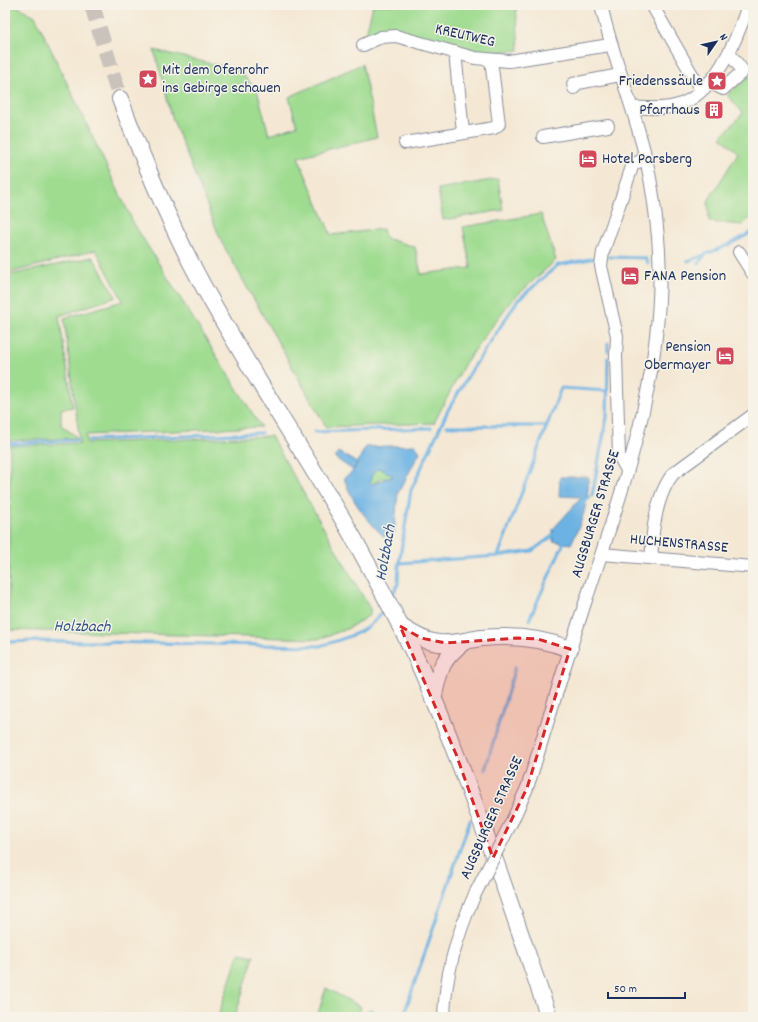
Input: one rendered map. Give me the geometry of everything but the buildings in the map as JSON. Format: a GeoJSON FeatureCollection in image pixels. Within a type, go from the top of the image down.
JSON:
{"type":"FeatureCollection","features":[{"type":"Feature","properties":{"kind":"main road"},"geometry":{"type":"LineString","coordinates":[[120,99],[159,198],[200,281],[222,320],[344,521],[397,621],[433,698],[456,754],[549,1017]]}},
{"type":"Feature","properties":{"kind":"main road"},"geometry":{"type":"LineString","coordinates":[[397,621],[421,638],[434,643],[499,637],[538,639],[570,649]]}},
{"type":"Feature","properties":{"kind":"main road"},"geometry":{"type":"LineString","coordinates":[[433,698],[439,670],[445,658],[465,641]]}},
{"type":"Feature","properties":{"kind":"street","name":"AUGSBURGER STRASSE"},"geometry":{"type":"LineString","coordinates":[[444,1017],[447,982],[461,929],[475,894],[527,788],[570,649],[602,554],[645,403],[655,340],[659,297],[658,236],[646,159],[632,108],[610,44],[601,5]]}},
{"type":"Feature","properties":{"kind":"street"},"geometry":{"type":"LineString","coordinates":[[652,5],[705,86]]}},
{"type":"Feature","properties":{"kind":"street"},"geometry":{"type":"LineString","coordinates":[[632,108],[677,106],[705,86],[720,70],[748,19],[748,5]]}},
{"type":"Feature","properties":{"kind":"street","name":"KREUTWEG"},"geometry":{"type":"LineString","coordinates":[[363,45],[380,37],[396,36],[475,58],[508,61],[610,44]]}},
{"type":"Feature","properties":{"kind":"street"},"geometry":{"type":"LineString","coordinates":[[455,52],[463,132]]}},
{"type":"Feature","properties":{"kind":"street"},"geometry":{"type":"LineString","coordinates":[[705,86],[723,88],[743,71],[729,53]]}},
{"type":"Feature","properties":{"kind":"street"},"geometry":{"type":"LineString","coordinates":[[405,144],[463,132],[494,128],[499,124],[492,60]]}},
{"type":"Feature","properties":{"kind":"street"},"geometry":{"type":"LineString","coordinates":[[574,88],[573,84],[600,81],[620,75]]}},
{"type":"Feature","properties":{"kind":"street"},"geometry":{"type":"LineString","coordinates":[[543,137],[581,128],[608,126]]}},
{"type":"Feature","properties":{"kind":"street"},"geometry":{"type":"LineString","coordinates":[[627,470],[619,456],[616,356],[617,336],[601,266],[603,252],[633,164],[646,159]]}},
{"type":"Feature","properties":{"kind":"street"},"geometry":{"type":"LineString","coordinates":[[739,252],[753,274]]}},
{"type":"Feature","properties":{"kind":"street"},"geometry":{"type":"LineString","coordinates":[[652,558],[651,541],[663,488],[668,479],[753,415]]}},
{"type":"Feature","properties":{"kind":"street","name":"HUCHENSTRASSE"},"geometry":{"type":"LineString","coordinates":[[602,554],[753,567]]}},
{"type":"Feature","properties":{"kind":"highlighted area"},"geometry":{"type":"Polygon","coordinates":[[[400,626],[421,638],[446,643],[518,638],[538,639],[570,649],[527,788],[493,858],[456,754],[400,626]]]}},
{"type":"Feature","properties":{"kind":"green space"},"geometry":{"type":"Polygon","coordinates":[[[5,5],[15,5],[35,16],[134,224],[261,427],[86,435],[87,443],[271,436],[370,609],[370,615],[347,629],[318,639],[8,630],[10,446],[80,443],[64,318],[123,301],[96,250],[5,274],[5,5]]]}},
{"type":"Feature","properties":{"kind":"green space"},"geometry":{"type":"Polygon","coordinates":[[[373,5],[516,5],[519,50],[481,53],[398,33],[364,42],[373,5]]]}},
{"type":"Feature","properties":{"kind":"green space"},"geometry":{"type":"Polygon","coordinates":[[[154,50],[238,70],[257,90],[269,135],[297,126],[289,97],[362,64],[377,137],[298,157],[331,235],[383,229],[385,238],[415,247],[421,274],[471,268],[463,227],[541,214],[556,260],[510,302],[465,363],[434,423],[326,427],[222,243],[173,120],[154,50]]]}},
{"type":"Feature","properties":{"kind":"green space"},"geometry":{"type":"Polygon","coordinates":[[[753,75],[753,215],[743,225],[709,222],[708,201],[738,153],[721,137],[743,113],[727,95],[748,77],[753,75]]]}},
{"type":"Feature","properties":{"kind":"green space"},"geometry":{"type":"Polygon","coordinates":[[[498,179],[503,210],[443,220],[438,189],[498,179]]]}},
{"type":"Feature","properties":{"kind":"green space"},"geometry":{"type":"Polygon","coordinates":[[[93,257],[116,297],[59,316],[73,407],[61,409],[61,425],[78,438],[5,441],[5,276],[93,257]]]}},
{"type":"Feature","properties":{"kind":"green space"},"geometry":{"type":"Polygon","coordinates":[[[379,468],[394,476],[390,478],[382,478],[372,484],[370,482],[375,470],[379,468]]]}},
{"type":"Feature","properties":{"kind":"green space"},"geometry":{"type":"Polygon","coordinates":[[[239,953],[254,956],[235,1017],[218,1017],[239,953]]]}},
{"type":"Feature","properties":{"kind":"green space"},"geometry":{"type":"Polygon","coordinates":[[[326,988],[361,1007],[358,1017],[317,1017],[326,988]]]}},
{"type":"Feature","properties":{"kind":"green space"},"geometry":{"type":"Polygon","coordinates":[[[370,1009],[390,1017],[365,1017],[366,1012],[370,1009]]]}},
{"type":"Feature","properties":{"kind":"water"},"geometry":{"type":"Polygon","coordinates":[[[415,445],[420,452],[398,493],[394,533],[384,537],[360,510],[351,495],[344,478],[355,468],[366,447],[415,445]],[[379,468],[373,474],[370,482],[372,484],[393,476],[379,468]]]}},
{"type":"Feature","properties":{"kind":"water"},"geometry":{"type":"Polygon","coordinates":[[[338,452],[357,463],[353,470],[335,458],[338,452]]]}},
{"type":"Feature","properties":{"kind":"water"},"geometry":{"type":"Polygon","coordinates":[[[560,477],[589,477],[584,512],[571,544],[553,541],[553,529],[582,497],[559,496],[560,477]]]}},
{"type":"Feature","properties":{"kind":"waterway"},"geometry":{"type":"LineString","coordinates":[[688,261],[722,248],[753,231]]}},
{"type":"Feature","properties":{"kind":"waterway","name":"Holzbach"},"geometry":{"type":"LineString","coordinates":[[699,263],[705,255]]}},
{"type":"Feature","properties":{"kind":"waterway","name":"Holzbach"},"geometry":{"type":"LineString","coordinates":[[609,257],[645,258],[648,263]]}},
{"type":"Feature","properties":{"kind":"waterway","name":"Holzbach"},"geometry":{"type":"LineString","coordinates":[[391,597],[398,584],[399,563],[411,490],[448,410],[473,368],[518,300],[558,265],[596,258]]}},
{"type":"Feature","properties":{"kind":"waterway"},"geometry":{"type":"LineString","coordinates":[[608,343],[608,351]]}},
{"type":"Feature","properties":{"kind":"waterway"},"geometry":{"type":"LineString","coordinates":[[585,502],[592,495],[607,417],[608,358]]}},
{"type":"Feature","properties":{"kind":"waterway"},"geometry":{"type":"LineString","coordinates":[[498,556],[561,388],[607,391]]}},
{"type":"Feature","properties":{"kind":"waterway"},"geometry":{"type":"LineString","coordinates":[[447,426],[547,426]]}},
{"type":"Feature","properties":{"kind":"waterway"},"geometry":{"type":"LineString","coordinates":[[315,432],[431,428]]}},
{"type":"Feature","properties":{"kind":"waterway"},"geometry":{"type":"LineString","coordinates":[[89,440],[261,433]]}},
{"type":"Feature","properties":{"kind":"waterway"},"geometry":{"type":"LineString","coordinates":[[5,444],[78,440]]}},
{"type":"Feature","properties":{"kind":"waterway"},"geometry":{"type":"LineString","coordinates":[[399,563],[498,556],[532,551],[555,534]]}},
{"type":"Feature","properties":{"kind":"waterway"},"geometry":{"type":"LineString","coordinates":[[529,620],[565,540]]}},
{"type":"Feature","properties":{"kind":"waterway","name":"Holzbach"},"geometry":{"type":"LineString","coordinates":[[5,642],[37,641],[320,646],[349,637],[366,628],[380,616],[385,607]]}},
{"type":"Feature","properties":{"kind":"waterway"},"geometry":{"type":"LineString","coordinates":[[485,770],[515,667]]}},
{"type":"Feature","properties":{"kind":"waterway"},"geometry":{"type":"LineString","coordinates":[[403,1017],[470,820]]}},
{"type":"Feature","properties":{"kind":"tunnel"},"geometry":{"type":"LineString","coordinates":[[92,5],[120,99]]}},
{"type":"Feature","properties":{"kind":"place","name":"Mit dem Ofenrohr ins Gebirge schauen"},"geometry":{"type":"Point","coordinates":[148,79]}},
{"type":"Feature","properties":{"kind":"place","name":"Friedenssäule"},"geometry":{"type":"Point","coordinates":[717,81]}},
{"type":"Feature","properties":{"kind":"place","name":"Pfarrhaus"},"geometry":{"type":"Point","coordinates":[714,110]}},
{"type":"Feature","properties":{"kind":"place","name":"Hotel Parsberg"},"geometry":{"type":"Point","coordinates":[588,159]}},
{"type":"Feature","properties":{"kind":"place","name":"FANA Pension"},"geometry":{"type":"Point","coordinates":[630,276]}},
{"type":"Feature","properties":{"kind":"place","name":"Pension Obermayer"},"geometry":{"type":"Point","coordinates":[725,356]}}]}
